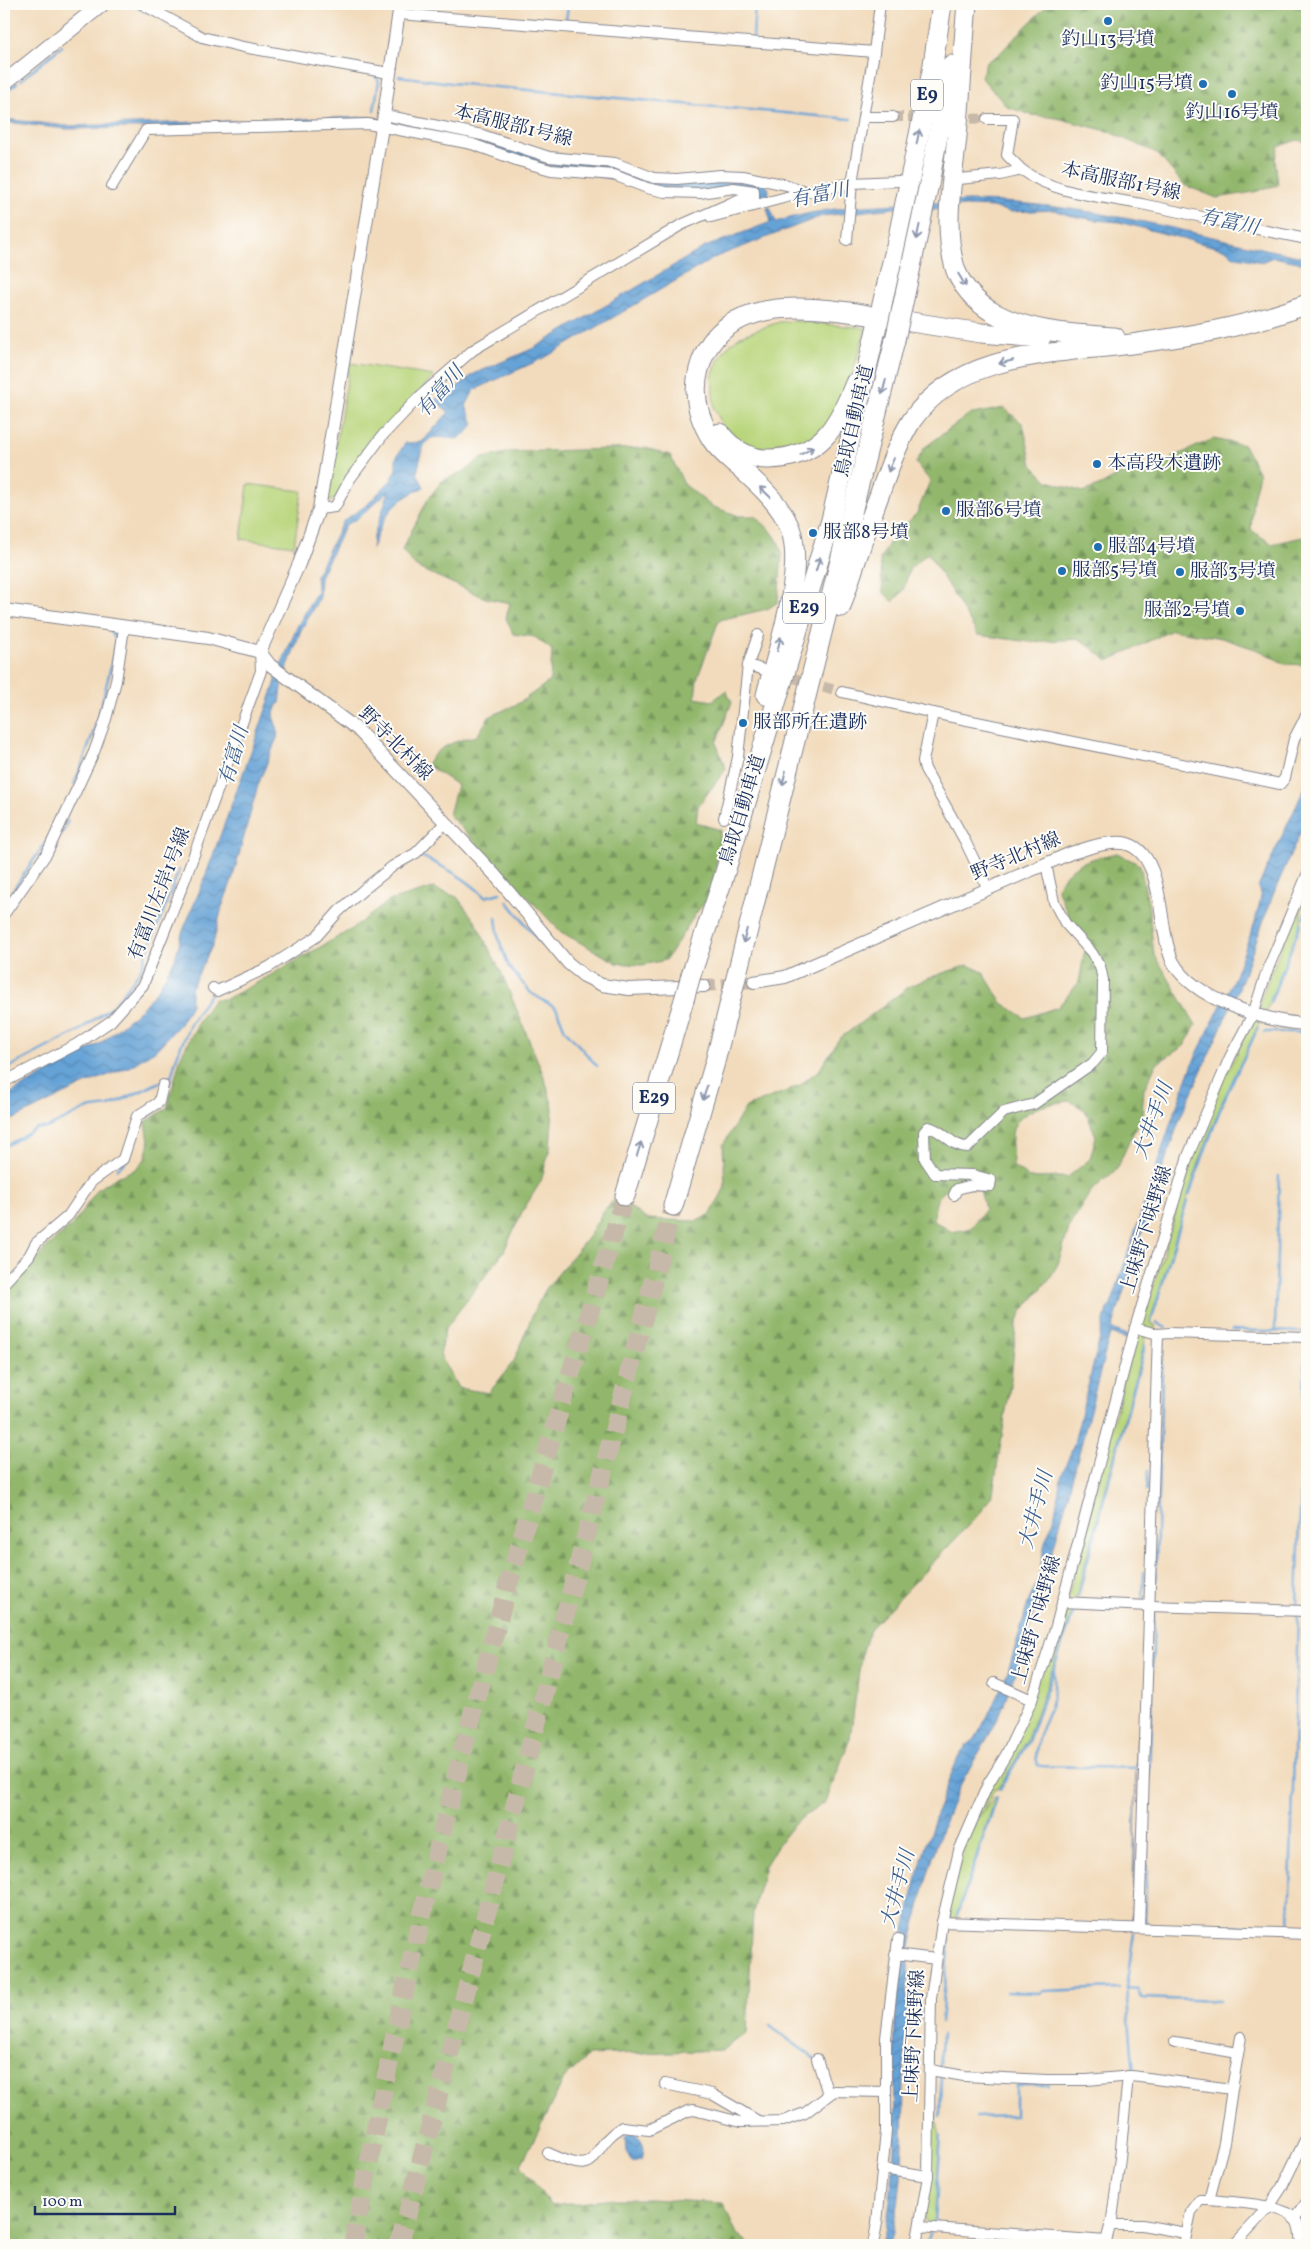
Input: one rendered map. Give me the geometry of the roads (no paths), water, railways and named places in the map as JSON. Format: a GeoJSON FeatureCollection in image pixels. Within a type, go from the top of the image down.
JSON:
{"type":"FeatureCollection","features":[{"type":"Feature","properties":{"kind":"highway","name":"E9"},"geometry":{"type":"LineString","coordinates":[[881,327],[886,291],[898,236],[903,183],[932,71],[942,4]]}},
{"type":"Feature","properties":{"kind":"highway","name":"E9"},"geometry":{"type":"LineString","coordinates":[[881,327],[929,184],[951,72],[959,4]]}},
{"type":"Feature","properties":{"kind":"highway"},"geometry":{"type":"LineString","coordinates":[[967,4],[956,182],[950,234],[954,265],[963,283],[975,298],[993,312],[1019,323],[1046,330],[1124,337]]}},
{"type":"Feature","properties":{"kind":"highway"},"geometry":{"type":"LineString","coordinates":[[886,291],[848,401],[835,425],[814,447],[789,458],[765,459],[751,457],[735,448],[724,438],[712,422],[706,405],[705,385],[708,368],[720,346],[732,334],[762,320],[784,316],[824,317],[881,327],[962,339],[1074,350]]}},
{"type":"Feature","properties":{"kind":"highway"},"geometry":{"type":"LineString","coordinates":[[723,878],[790,594],[795,551],[790,528],[772,499],[713,442],[697,409],[696,381],[701,360],[709,344],[726,327],[761,312],[787,307],[814,307],[881,327],[1052,339],[1124,337],[1192,329],[1275,314],[1307,298]]}},
{"type":"Feature","properties":{"kind":"highway"},"geometry":{"type":"LineString","coordinates":[[796,731],[814,699],[835,624],[889,468],[912,421],[923,407],[940,391],[986,367],[1021,358],[1194,334],[1307,304]]}},
{"type":"Feature","properties":{"kind":"highway","name":"鳥取自動車道"},"geometry":{"type":"LineString","coordinates":[[672,1206],[714,1062],[796,731],[850,525],[881,327]]}},
{"type":"Feature","properties":{"kind":"highway","name":"鳥取自動車道"},"geometry":{"type":"LineString","coordinates":[[625,1196],[684,1000],[697,981],[723,878],[831,520],[881,327]]}},
{"type":"Feature","properties":{"kind":"main road"},"geometry":{"type":"LineString","coordinates":[[4,83],[102,4]]}},
{"type":"Feature","properties":{"kind":"street"},"geometry":{"type":"LineString","coordinates":[[142,4],[202,37],[389,73]]}},
{"type":"Feature","properties":{"kind":"street"},"geometry":{"type":"LineString","coordinates":[[847,240],[852,183],[864,116],[880,4]]}},
{"type":"Feature","properties":{"kind":"street"},"geometry":{"type":"LineString","coordinates":[[4,610],[124,628],[208,638],[260,652],[299,564],[319,509],[383,120],[399,9],[874,52]]}},
{"type":"Feature","properties":{"kind":"street"},"geometry":{"type":"LineString","coordinates":[[864,116],[893,117]]}},
{"type":"Feature","properties":{"kind":"street"},"geometry":{"type":"LineString","coordinates":[[987,118],[1012,119],[1007,155],[1022,170]]}},
{"type":"Feature","properties":{"kind":"street"},"geometry":{"type":"LineString","coordinates":[[112,186],[146,130],[368,124],[383,120],[472,144],[551,170],[614,175],[647,188],[665,192],[700,193],[734,188],[754,191],[754,202]]}},
{"type":"Feature","properties":{"kind":"street","name":"本高服部1号線"},"geometry":{"type":"LineString","coordinates":[[383,120],[482,134],[549,157],[615,163],[654,178],[677,179],[720,175],[744,176],[787,185],[807,192],[852,183],[903,183]]}},
{"type":"Feature","properties":{"kind":"street"},"geometry":{"type":"LineString","coordinates":[[956,182],[1022,170]]}},
{"type":"Feature","properties":{"kind":"street","name":"本高服部1号線"},"geometry":{"type":"LineString","coordinates":[[1022,170],[1066,191],[1144,204],[1307,239]]}},
{"type":"Feature","properties":{"kind":"street"},"geometry":{"type":"LineString","coordinates":[[319,509],[335,507],[350,479],[383,435],[418,398],[473,350],[683,224],[754,202],[807,192]]}},
{"type":"Feature","properties":{"kind":"street"},"geometry":{"type":"LineString","coordinates":[[4,914],[47,853],[94,752],[106,719],[116,681],[124,628]]}},
{"type":"Feature","properties":{"kind":"street"},"geometry":{"type":"LineString","coordinates":[[724,818],[738,757],[748,665],[758,635]]}},
{"type":"Feature","properties":{"kind":"street","name":"野寺北村線"},"geometry":{"type":"LineString","coordinates":[[260,652],[270,665],[357,729],[494,874],[568,963],[584,976],[602,985],[629,989],[697,981]]}},
{"type":"Feature","properties":{"kind":"street","name":"有富川左岸1号線"},"geometry":{"type":"LineString","coordinates":[[4,1082],[84,1040],[111,1021],[143,985],[184,882],[261,672],[260,652]]}},
{"type":"Feature","properties":{"kind":"street"},"geometry":{"type":"LineString","coordinates":[[748,665],[761,669]]}},
{"type":"Feature","properties":{"kind":"street"},"geometry":{"type":"LineString","coordinates":[[842,692],[933,713],[1280,784],[1285,778],[1294,739],[1307,714]]}},
{"type":"Feature","properties":{"kind":"street"},"geometry":{"type":"LineString","coordinates":[[933,713],[923,760],[925,769],[965,841],[988,889]]}},
{"type":"Feature","properties":{"kind":"street"},"geometry":{"type":"LineString","coordinates":[[213,988],[217,991],[230,986],[269,966],[316,937],[363,890],[393,866],[416,853],[445,823]]}},
{"type":"Feature","properties":{"kind":"street","name":"野寺北村線"},"geometry":{"type":"LineString","coordinates":[[754,982],[785,977],[1071,853],[1101,845],[1121,843],[1134,846],[1143,854],[1154,872],[1167,945],[1172,962],[1180,973],[1208,994],[1249,1012]]}},
{"type":"Feature","properties":{"kind":"street"},"geometry":{"type":"LineString","coordinates":[[954,1195],[957,1189],[972,1185],[990,1186],[991,1180],[973,1175],[935,1174],[925,1159],[924,1132],[928,1127],[934,1128],[958,1147],[968,1147],[1004,1112],[1034,1104],[1093,1063],[1102,1052],[1104,980],[1100,966],[1092,952],[1065,923],[1054,902],[1046,864]]}},
{"type":"Feature","properties":{"kind":"street","name":"上味野下味野線"},"geometry":{"type":"LineString","coordinates":[[916,2245],[926,2176],[933,1959],[959,1851],[970,1821],[988,1784],[1006,1755],[1062,1602],[1135,1328],[1188,1156],[1307,875]]}},
{"type":"Feature","properties":{"kind":"street"},"geometry":{"type":"LineString","coordinates":[[1249,1012],[1283,1021],[1307,1024]]}},
{"type":"Feature","properties":{"kind":"street"},"geometry":{"type":"LineString","coordinates":[[4,1283],[29,1256],[36,1243],[68,1216],[91,1182],[123,1159],[137,1116],[159,1102],[163,1085]]}},
{"type":"Feature","properties":{"kind":"street"},"geometry":{"type":"LineString","coordinates":[[1135,1328],[1158,1334],[1307,1337]]}},
{"type":"Feature","properties":{"kind":"street"},"geometry":{"type":"LineString","coordinates":[[1139,1928],[1158,1334]]}},
{"type":"Feature","properties":{"kind":"street"},"geometry":{"type":"LineString","coordinates":[[1062,1602],[1307,1611]]}},
{"type":"Feature","properties":{"kind":"street"},"geometry":{"type":"LineString","coordinates":[[994,1683],[1028,1698]]}},
{"type":"Feature","properties":{"kind":"street"},"geometry":{"type":"LineString","coordinates":[[942,1922],[1307,1934]]}},
{"type":"Feature","properties":{"kind":"street"},"geometry":{"type":"LineString","coordinates":[[873,2245],[884,2169],[886,2038],[898,1939]]}},
{"type":"Feature","properties":{"kind":"street"},"geometry":{"type":"LineString","coordinates":[[897,1954],[933,1959]]}},
{"type":"Feature","properties":{"kind":"street"},"geometry":{"type":"LineString","coordinates":[[1209,2200],[1224,2143],[1241,2037]]}},
{"type":"Feature","properties":{"kind":"street"},"geometry":{"type":"LineString","coordinates":[[1175,2042],[1238,2053]]}},
{"type":"Feature","properties":{"kind":"street"},"geometry":{"type":"LineString","coordinates":[[817,2059],[828,2094]]}},
{"type":"Feature","properties":{"kind":"street"},"geometry":{"type":"LineString","coordinates":[[930,2070],[964,2076],[1046,2080],[1087,2080],[1128,2076],[1180,2080],[1232,2089]]}},
{"type":"Feature","properties":{"kind":"street"},"geometry":{"type":"LineString","coordinates":[[920,2227],[1105,2243],[1110,2225],[1120,2158],[1128,2076]]}},
{"type":"Feature","properties":{"kind":"street"},"geometry":{"type":"LineString","coordinates":[[665,2084],[712,2094],[759,2122]]}},
{"type":"Feature","properties":{"kind":"street"},"geometry":{"type":"LineString","coordinates":[[548,2152],[570,2163],[581,2165],[588,2163],[613,2134],[622,2127],[649,2130],[688,2111],[699,2111],[740,2122],[783,2121],[799,2116],[834,2091],[886,2092]]}},
{"type":"Feature","properties":{"kind":"street"},"geometry":{"type":"LineString","coordinates":[[1234,2245],[1269,2207],[1282,2187],[1307,2136]]}},
{"type":"Feature","properties":{"kind":"street"},"geometry":{"type":"LineString","coordinates":[[884,2169],[926,2176]]}},
{"type":"Feature","properties":{"kind":"street"},"geometry":{"type":"LineString","coordinates":[[1184,2245],[1194,2205],[1200,2200],[1269,2207],[1294,2218],[1297,2222],[1302,2245]]}},
{"type":"Feature","properties":{"kind":"street"},"geometry":{"type":"LineString","coordinates":[[1294,2218],[1307,2202]]}},
{"type":"Feature","properties":{"kind":"street"},"geometry":{"type":"LineString","coordinates":[[1110,2225],[1142,2225],[1186,2233]]}},
{"type":"Feature","properties":{"kind":"water"},"geometry":{"type":"Polygon","coordinates":[[[370,117],[612,165],[640,176],[726,178],[765,184],[769,189],[768,198],[763,199],[757,189],[673,191],[552,167],[388,124],[66,129],[4,122],[4,119],[67,126],[370,117]]]}},
{"type":"Feature","properties":{"kind":"water"},"geometry":{"type":"Polygon","coordinates":[[[968,201],[1054,207],[1139,221],[1307,258],[1307,266],[1298,262],[1273,257],[1261,262],[1233,256],[1227,250],[1119,222],[1068,215],[1055,210],[1010,212],[992,207],[965,206],[923,210],[893,208],[822,216],[716,257],[546,357],[474,390],[466,406],[474,424],[467,432],[457,439],[431,438],[423,446],[417,473],[424,487],[403,499],[390,511],[385,518],[372,549],[373,538],[389,491],[361,515],[346,524],[320,577],[319,598],[301,630],[283,680],[280,703],[277,705],[273,716],[278,730],[277,738],[258,785],[213,944],[191,989],[191,1005],[180,1024],[156,1050],[129,1067],[83,1085],[4,1124],[4,1097],[101,1043],[142,1008],[158,989],[175,959],[182,933],[202,885],[277,675],[297,627],[317,591],[316,575],[343,521],[367,505],[392,479],[396,469],[396,458],[405,443],[422,442],[449,412],[434,400],[437,398],[440,400],[474,374],[534,348],[705,247],[771,222],[767,208],[770,207],[776,222],[823,211],[847,208],[968,201]]]}},
{"type":"Feature","properties":{"kind":"water"},"geometry":{"type":"Polygon","coordinates":[[[1307,783],[1307,817],[1273,895],[1239,988],[1181,1116],[1156,1187],[1112,1329],[1128,1335],[1127,1339],[1110,1334],[1048,1567],[1020,1659],[999,1715],[951,1805],[927,1877],[911,1942],[909,1961],[901,2181],[890,2245],[882,2245],[892,2183],[894,2152],[895,2027],[899,1967],[910,1906],[927,1844],[936,1814],[958,1758],[965,1747],[975,1739],[990,1712],[1008,1672],[1028,1603],[1038,1580],[1045,1542],[1054,1519],[1061,1477],[1073,1447],[1107,1309],[1111,1305],[1173,1116],[1195,1058],[1233,981],[1255,922],[1261,897],[1258,887],[1307,783]]]}},
{"type":"Feature","properties":{"kind":"water"},"geometry":{"type":"Polygon","coordinates":[[[1137,1738],[1134,1923],[1132,1923],[1137,1738]]]}},
{"type":"Feature","properties":{"kind":"water"},"geometry":{"type":"Polygon","coordinates":[[[631,2132],[638,2137],[644,2147],[641,2160],[632,2162],[626,2151],[625,2138],[631,2132]]]}},
{"type":"Feature","properties":{"kind":"waterway"},"geometry":{"type":"LineString","coordinates":[[106,8],[112,4]]}},
{"type":"Feature","properties":{"kind":"waterway"},"geometry":{"type":"LineString","coordinates":[[131,4],[146,12]]}},
{"type":"Feature","properties":{"kind":"waterway"},"geometry":{"type":"LineString","coordinates":[[307,4],[385,11]]}},
{"type":"Feature","properties":{"kind":"waterway"},"geometry":{"type":"LineString","coordinates":[[566,22],[568,4]]}},
{"type":"Feature","properties":{"kind":"waterway"},"geometry":{"type":"LineString","coordinates":[[753,38],[755,4]]}},
{"type":"Feature","properties":{"kind":"waterway"},"geometry":{"type":"LineString","coordinates":[[412,9],[505,18]]}},
{"type":"Feature","properties":{"kind":"waterway"},"geometry":{"type":"LineString","coordinates":[[182,31],[201,42],[218,46]]}},
{"type":"Feature","properties":{"kind":"waterway"},"geometry":{"type":"LineString","coordinates":[[21,80],[62,46]]}},
{"type":"Feature","properties":{"kind":"waterway"},"geometry":{"type":"LineString","coordinates":[[374,110],[379,81],[375,76]]}},
{"type":"Feature","properties":{"kind":"waterway"},"geometry":{"type":"LineString","coordinates":[[399,76],[451,83],[851,119]]}},
{"type":"Feature","properties":{"kind":"waterway"},"geometry":{"type":"LineString","coordinates":[[4,93],[17,83]]}},
{"type":"Feature","properties":{"kind":"waterway"},"geometry":{"type":"LineString","coordinates":[[74,784],[94,731],[108,677],[116,640],[110,630]]}},
{"type":"Feature","properties":{"kind":"waterway"},"geometry":{"type":"LineString","coordinates":[[61,835],[68,821]]}},
{"type":"Feature","properties":{"kind":"waterway"},"geometry":{"type":"LineString","coordinates":[[11,893],[48,839]]}},
{"type":"Feature","properties":{"kind":"waterway"},"geometry":{"type":"LineString","coordinates":[[419,855],[462,878],[485,897],[500,893]]}},
{"type":"Feature","properties":{"kind":"waterway"},"geometry":{"type":"LineString","coordinates":[[4,1070],[80,1030],[114,1005],[140,971],[179,870]]}},
{"type":"Feature","properties":{"kind":"waterway"},"geometry":{"type":"LineString","coordinates":[[507,901],[542,945]]}},
{"type":"Feature","properties":{"kind":"waterway"},"geometry":{"type":"LineString","coordinates":[[1304,918],[1307,910]]}},
{"type":"Feature","properties":{"kind":"waterway"},"geometry":{"type":"LineString","coordinates":[[496,918],[499,940],[509,967],[531,993],[556,1008],[565,1030],[597,1066]]}},
{"type":"Feature","properties":{"kind":"waterway"},"geometry":{"type":"LineString","coordinates":[[1270,1003],[1301,923]]}},
{"type":"Feature","properties":{"kind":"waterway"},"geometry":{"type":"LineString","coordinates":[[141,1121],[163,1106],[177,1056],[190,1024],[210,994]]}},
{"type":"Feature","properties":{"kind":"waterway"},"geometry":{"type":"LineString","coordinates":[[1189,1195],[1222,1104],[1258,1028]]}},
{"type":"Feature","properties":{"kind":"waterway"},"geometry":{"type":"LineString","coordinates":[[1264,1032],[1307,1032]]}},
{"type":"Feature","properties":{"kind":"waterway"},"geometry":{"type":"LineString","coordinates":[[4,1147],[37,1128],[47,1128],[86,1109],[109,1106],[171,1077]]}},
{"type":"Feature","properties":{"kind":"waterway"},"geometry":{"type":"LineString","coordinates":[[117,1169],[129,1158],[137,1131]]}},
{"type":"Feature","properties":{"kind":"waterway"},"geometry":{"type":"LineString","coordinates":[[1275,1331],[1279,1176]]}},
{"type":"Feature","properties":{"kind":"waterway"},"geometry":{"type":"LineString","coordinates":[[1151,1322],[1187,1201]]}},
{"type":"Feature","properties":{"kind":"waterway"},"geometry":{"type":"LineString","coordinates":[[4,1291],[9,1284]]}},
{"type":"Feature","properties":{"kind":"waterway"},"geometry":{"type":"LineString","coordinates":[[1157,1323],[1166,1328]]}},
{"type":"Feature","properties":{"kind":"waterway"},"geometry":{"type":"LineString","coordinates":[[1232,1330],[1307,1332]]}},
{"type":"Feature","properties":{"kind":"waterway"},"geometry":{"type":"LineString","coordinates":[[1297,1605],[1306,1341]]}},
{"type":"Feature","properties":{"kind":"waterway"},"geometry":{"type":"LineString","coordinates":[[1155,1595],[1163,1342]]}},
{"type":"Feature","properties":{"kind":"waterway"},"geometry":{"type":"LineString","coordinates":[[1078,1597],[1145,1346]]}},
{"type":"Feature","properties":{"kind":"waterway"},"geometry":{"type":"LineString","coordinates":[[1147,1491],[1148,1471]]}},
{"type":"Feature","properties":{"kind":"waterway"},"geometry":{"type":"LineString","coordinates":[[1143,1599],[1144,1572]]}},
{"type":"Feature","properties":{"kind":"waterway"},"geometry":{"type":"LineString","coordinates":[[1000,1789],[1028,1742],[1074,1611]]}},
{"type":"Feature","properties":{"kind":"waterway"},"geometry":{"type":"LineString","coordinates":[[1148,1924],[1146,1924],[1145,1919],[1154,1613]]}},
{"type":"Feature","properties":{"kind":"waterway"},"geometry":{"type":"LineString","coordinates":[[1289,1928],[1298,1615]]}},
{"type":"Feature","properties":{"kind":"waterway"},"geometry":{"type":"LineString","coordinates":[[1054,1669],[1053,1697],[1038,1739],[1036,1756],[1038,1766],[1136,1768]]}},
{"type":"Feature","properties":{"kind":"waterway"},"geometry":{"type":"LineString","coordinates":[[957,1915],[997,1798]]}},
{"type":"Feature","properties":{"kind":"waterway"},"geometry":{"type":"LineString","coordinates":[[1216,1926],[1307,1929]]}},
{"type":"Feature","properties":{"kind":"waterway"},"geometry":{"type":"LineString","coordinates":[[1134,1933],[1126,1988],[1134,2073]]}},
{"type":"Feature","properties":{"kind":"waterway"},"geometry":{"type":"LineString","coordinates":[[941,2023],[949,1938]]}},
{"type":"Feature","properties":{"kind":"waterway"},"geometry":{"type":"LineString","coordinates":[[1006,1992],[1039,1993],[1043,1991],[1119,1988]]}},
{"type":"Feature","properties":{"kind":"waterway"},"geometry":{"type":"LineString","coordinates":[[1126,1988],[1138,1989],[1141,1998],[1219,2001]]}},
{"type":"Feature","properties":{"kind":"waterway"},"geometry":{"type":"LineString","coordinates":[[770,2026],[815,2059]]}},
{"type":"Feature","properties":{"kind":"waterway"},"geometry":{"type":"LineString","coordinates":[[940,2069],[942,2035]]}},
{"type":"Feature","properties":{"kind":"waterway"},"geometry":{"type":"LineString","coordinates":[[940,2117],[941,2077]]}},
{"type":"Feature","properties":{"kind":"waterway"},"geometry":{"type":"LineString","coordinates":[[976,2117],[1016,2116],[1016,2085],[1049,2085]]}},
{"type":"Feature","properties":{"kind":"waterway"},"geometry":{"type":"LineString","coordinates":[[935,2221],[941,2136]]}},
{"type":"Feature","properties":{"kind":"waterway"},"geometry":{"type":"LineString","coordinates":[[927,2245],[930,2234]]}},
{"type":"Feature","properties":{"kind":"tunnel"},"geometry":{"type":"LineString","coordinates":[[893,117],[927,117]]}},
{"type":"Feature","properties":{"kind":"tunnel"},"geometry":{"type":"LineString","coordinates":[[956,118],[987,119]]}},
{"type":"Feature","properties":{"kind":"tunnel"},"geometry":{"type":"LineString","coordinates":[[780,674],[842,692]]}},
{"type":"Feature","properties":{"kind":"tunnel"},"geometry":{"type":"LineString","coordinates":[[704,986],[754,982]]}},
{"type":"Feature","properties":{"kind":"tunnel"},"geometry":{"type":"LineString","coordinates":[[353,2245],[409,1970],[459,1766],[530,1509],[625,1196]]}},
{"type":"Feature","properties":{"kind":"tunnel"},"geometry":{"type":"LineString","coordinates":[[399,2245],[673,1206]]}},
{"type":"Feature","properties":{"kind":"place","name":"釣山13号墳"},"geometry":{"type":"Point","coordinates":[1108,21]}},
{"type":"Feature","properties":{"kind":"place","name":"釣山15号墳"},"geometry":{"type":"Point","coordinates":[1203,84]}},
{"type":"Feature","properties":{"kind":"place","name":"釣山16号墳"},"geometry":{"type":"Point","coordinates":[1232,94]}},
{"type":"Feature","properties":{"kind":"place","name":"本高段木遺跡"},"geometry":{"type":"Point","coordinates":[1097,464]}},
{"type":"Feature","properties":{"kind":"place","name":"服部6号墳"},"geometry":{"type":"Point","coordinates":[946,511]}},
{"type":"Feature","properties":{"kind":"place","name":"服部8号墳"},"geometry":{"type":"Point","coordinates":[813,533]}},
{"type":"Feature","properties":{"kind":"place","name":"服部4号墳"},"geometry":{"type":"Point","coordinates":[1098,547]}},
{"type":"Feature","properties":{"kind":"place","name":"服部5号墳"},"geometry":{"type":"Point","coordinates":[1062,571]}},
{"type":"Feature","properties":{"kind":"place","name":"服部3号墳"},"geometry":{"type":"Point","coordinates":[1180,572]}},
{"type":"Feature","properties":{"kind":"place","name":"服部2号墳"},"geometry":{"type":"Point","coordinates":[1240,611]}},
{"type":"Feature","properties":{"kind":"place","name":"服部所在遺跡"},"geometry":{"type":"Point","coordinates":[743,723]}},
{"type":"Feature","properties":{"kind":"water label","name":"有富川"},"geometry":{"type":"Point","coordinates":[820,196]}},
{"type":"Feature","properties":{"kind":"water label","name":"有富川"},"geometry":{"type":"Point","coordinates":[1229,223]}},
{"type":"Feature","properties":{"kind":"water label","name":"有富川"},"geometry":{"type":"Point","coordinates":[441,392]}},
{"type":"Feature","properties":{"kind":"water label","name":"有富川"},"geometry":{"type":"Point","coordinates":[235,756]}},
{"type":"Feature","properties":{"kind":"water label","name":"大井手川"},"geometry":{"type":"Point","coordinates":[1154,1121]}},
{"type":"Feature","properties":{"kind":"water label","name":"大井手川"},"geometry":{"type":"Point","coordinates":[1037,1510]}},
{"type":"Feature","properties":{"kind":"water label","name":"大井手川"},"geometry":{"type":"Point","coordinates":[899,1889]}}]}
